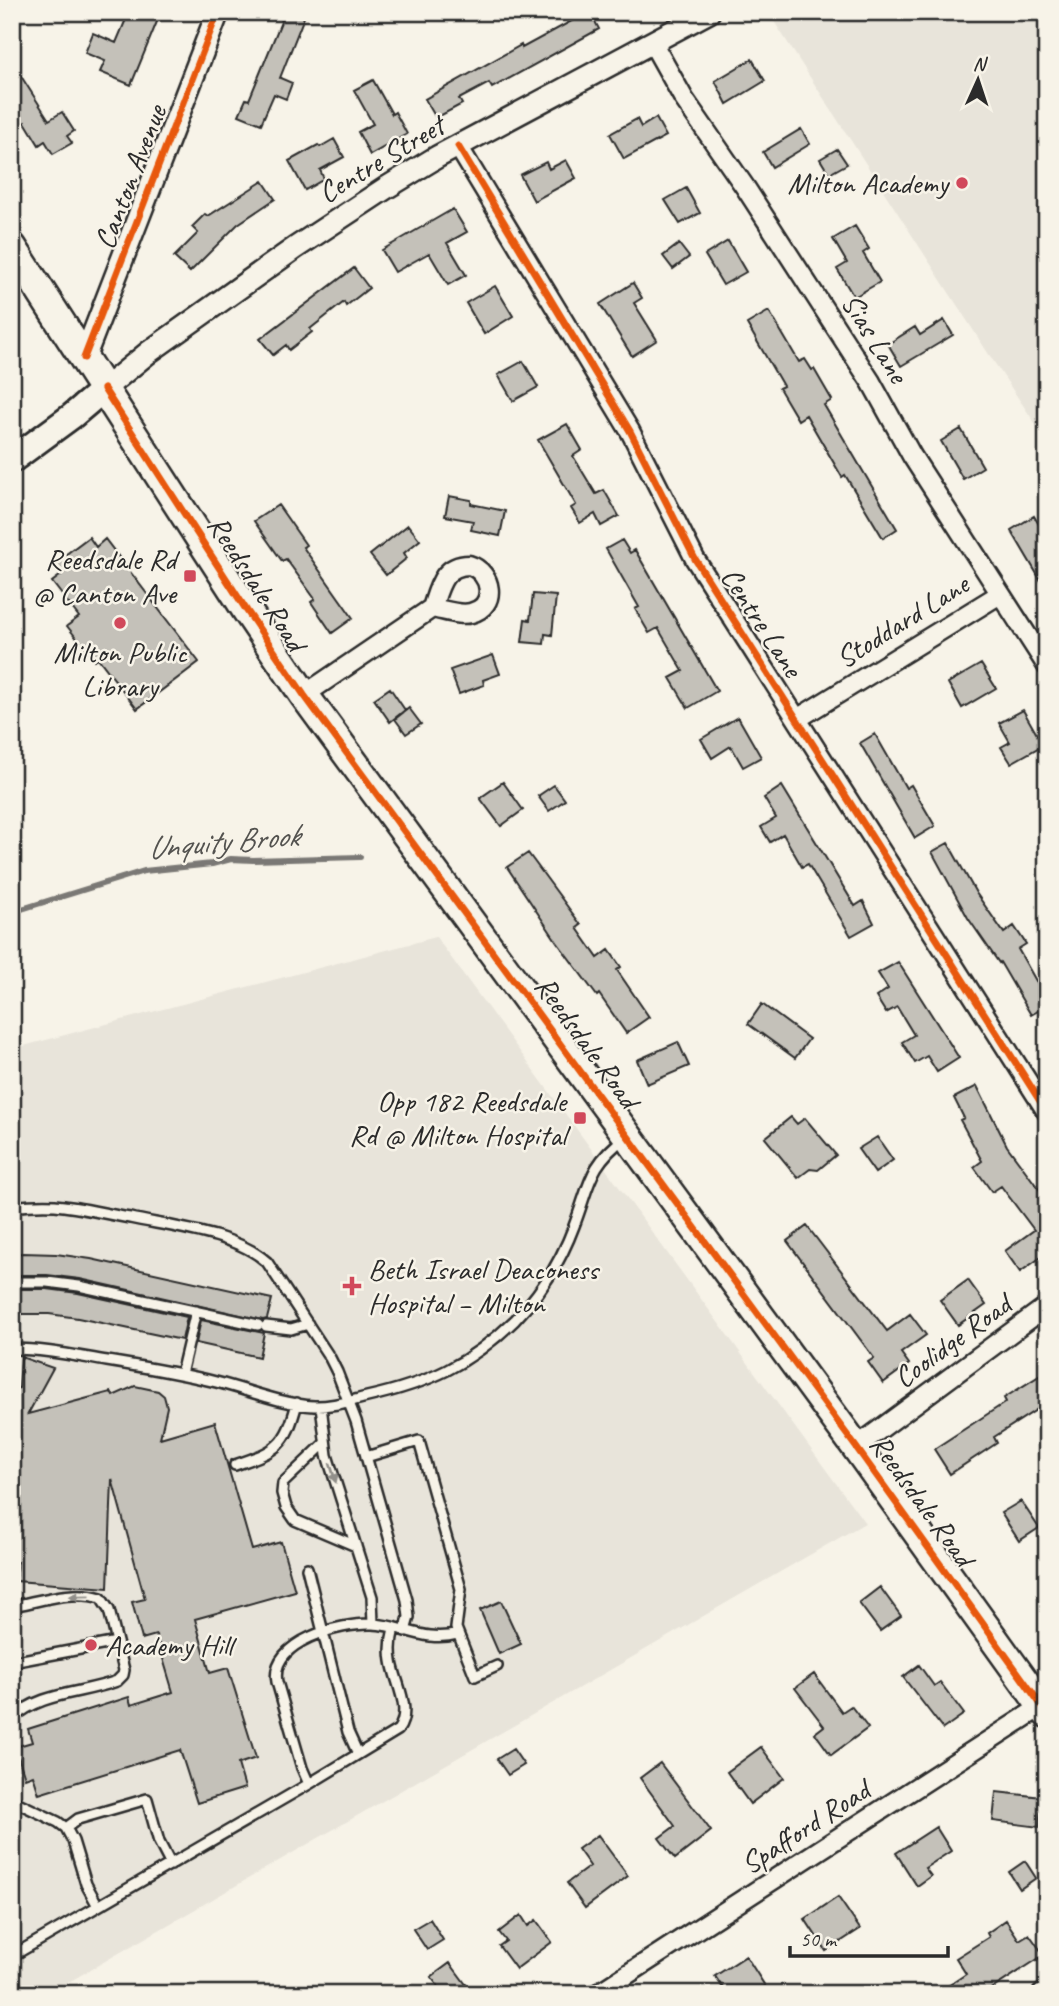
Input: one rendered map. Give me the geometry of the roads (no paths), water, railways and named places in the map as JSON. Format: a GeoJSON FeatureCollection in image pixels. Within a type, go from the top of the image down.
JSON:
{"type":"FeatureCollection","features":[{"type":"Feature","properties":{"kind":"main road","name":"Reedsdale Road"},"geometry":{"type":"LineString","coordinates":[[12,247],[304,695],[1043,1702]]}},
{"type":"Feature","properties":{"kind":"main road"},"geometry":{"type":"LineString","coordinates":[[12,460],[104,389]]}},
{"type":"Feature","properties":{"kind":"street","name":"Canton Avenue"},"geometry":{"type":"LineString","coordinates":[[84,358],[218,12]]}},
{"type":"Feature","properties":{"kind":"street","name":"Centre Street"},"geometry":{"type":"LineString","coordinates":[[104,389],[149,352],[295,248],[386,188],[458,146],[709,12]]}},
{"type":"Feature","properties":{"kind":"street","name":"Sias Lane"},"geometry":{"type":"LineString","coordinates":[[652,42],[684,100],[745,187],[871,382],[912,456],[1047,666]]}},
{"type":"Feature","properties":{"kind":"street","name":"Centre Lane"},"geometry":{"type":"LineString","coordinates":[[458,146],[629,431],[695,559],[1047,1112]]}},
{"type":"Feature","properties":{"kind":"street","name":"Stoddard Lane"},"geometry":{"type":"LineString","coordinates":[[797,719],[1000,594]]}},
{"type":"Feature","properties":{"kind":"street"},"geometry":{"type":"LineString","coordinates":[[304,695],[432,608]]}},
{"type":"Feature","properties":{"kind":"street","name":"Coolidge Road"},"geometry":{"type":"LineString","coordinates":[[856,1447],[1047,1306]]}},
{"type":"Feature","properties":{"kind":"street","name":"Spafford Road"},"geometry":{"type":"LineString","coordinates":[[597,1994],[1043,1702]]}},
{"type":"Feature","properties":{"kind":"street"},"geometry":{"type":"LineString","coordinates":[[1042,1994],[1047,1991]]}},
{"type":"Feature","properties":{"kind":"lane"},"geometry":{"type":"LineString","coordinates":[[12,1349],[54,1352],[181,1374],[297,1403],[321,1406],[405,1388],[440,1375],[469,1357],[512,1323],[538,1294],[558,1261],[574,1226],[589,1179],[597,1164],[608,1151],[628,1136]]}},
{"type":"Feature","properties":{"kind":"lane"},"geometry":{"type":"LineString","coordinates":[[12,1207],[52,1205],[160,1224],[237,1243],[267,1262],[330,1358],[349,1401],[407,1600],[409,1617],[405,1631]]}},
{"type":"Feature","properties":{"kind":"lane"},"geometry":{"type":"LineString","coordinates":[[12,1282],[79,1286],[262,1325],[291,1329],[308,1324]]}},
{"type":"Feature","properties":{"kind":"lane"},"geometry":{"type":"LineString","coordinates":[[181,1374],[196,1311]]}},
{"type":"Feature","properties":{"kind":"lane"},"geometry":{"type":"LineString","coordinates":[[235,1465],[261,1456],[281,1443],[289,1431],[297,1403]]}},
{"type":"Feature","properties":{"kind":"lane"},"geometry":{"type":"LineString","coordinates":[[321,1406],[325,1443],[372,1597],[373,1624]]}},
{"type":"Feature","properties":{"kind":"lane"},"geometry":{"type":"LineString","coordinates":[[366,1457],[419,1441],[460,1582],[462,1597],[455,1623],[458,1633],[475,1676],[497,1667]]}},
{"type":"Feature","properties":{"kind":"lane"},"geometry":{"type":"LineString","coordinates":[[325,1443],[287,1479],[282,1488],[284,1500],[288,1512],[295,1520],[356,1546]]}},
{"type":"Feature","properties":{"kind":"lane"},"geometry":{"type":"LineString","coordinates":[[307,1569],[348,1732],[358,1754]]}},
{"type":"Feature","properties":{"kind":"lane"},"geometry":{"type":"LineString","coordinates":[[12,1606],[66,1596],[101,1598],[109,1610],[124,1670],[121,1678],[107,1685],[40,1701],[23,1709],[12,1719]]}},
{"type":"Feature","properties":{"kind":"lane"},"geometry":{"type":"LineString","coordinates":[[309,1784],[298,1756],[277,1682],[279,1660],[289,1649],[323,1633],[353,1625],[373,1624],[427,1637],[458,1633]]}},
{"type":"Feature","properties":{"kind":"lane"},"geometry":{"type":"LineString","coordinates":[[12,1956],[392,1734],[403,1720],[404,1709],[391,1654],[394,1628]]}},
{"type":"Feature","properties":{"kind":"lane"},"geometry":{"type":"LineString","coordinates":[[12,1662],[117,1642]]}},
{"type":"Feature","properties":{"kind":"lane"},"geometry":{"type":"LineString","coordinates":[[66,1828],[78,1819],[147,1799],[159,1842],[171,1865]]}},
{"type":"Feature","properties":{"kind":"lane"},"geometry":{"type":"LineString","coordinates":[[12,1800],[66,1828],[86,1884],[98,1906]]}},
{"type":"Feature","properties":{"kind":"waterway","name":"Unquity Brook"},"geometry":{"type":"LineString","coordinates":[[12,912],[144,871],[212,864],[231,859],[360,857]]}},
{"type":"Feature","properties":{"kind":"place","name":"Milton Academy"},"geometry":{"type":"Point","coordinates":[962,183]}},
{"type":"Feature","properties":{"kind":"place","name":"Reedsdale Rd @ Canton Ave"},"geometry":{"type":"Point","coordinates":[190,576]}},
{"type":"Feature","properties":{"kind":"place","name":"Milton Public Library"},"geometry":{"type":"Point","coordinates":[120,623]}},
{"type":"Feature","properties":{"kind":"place","name":"Opp 182 Reedsdale Rd @ Milton Hospital"},"geometry":{"type":"Point","coordinates":[580,1118]}},
{"type":"Feature","properties":{"kind":"place","name":"Beth Israel Deaconess Hospital – Milton"},"geometry":{"type":"Point","coordinates":[352,1286]}},
{"type":"Feature","properties":{"kind":"place","name":"Academy Hill"},"geometry":{"type":"Point","coordinates":[91,1645]}}]}
